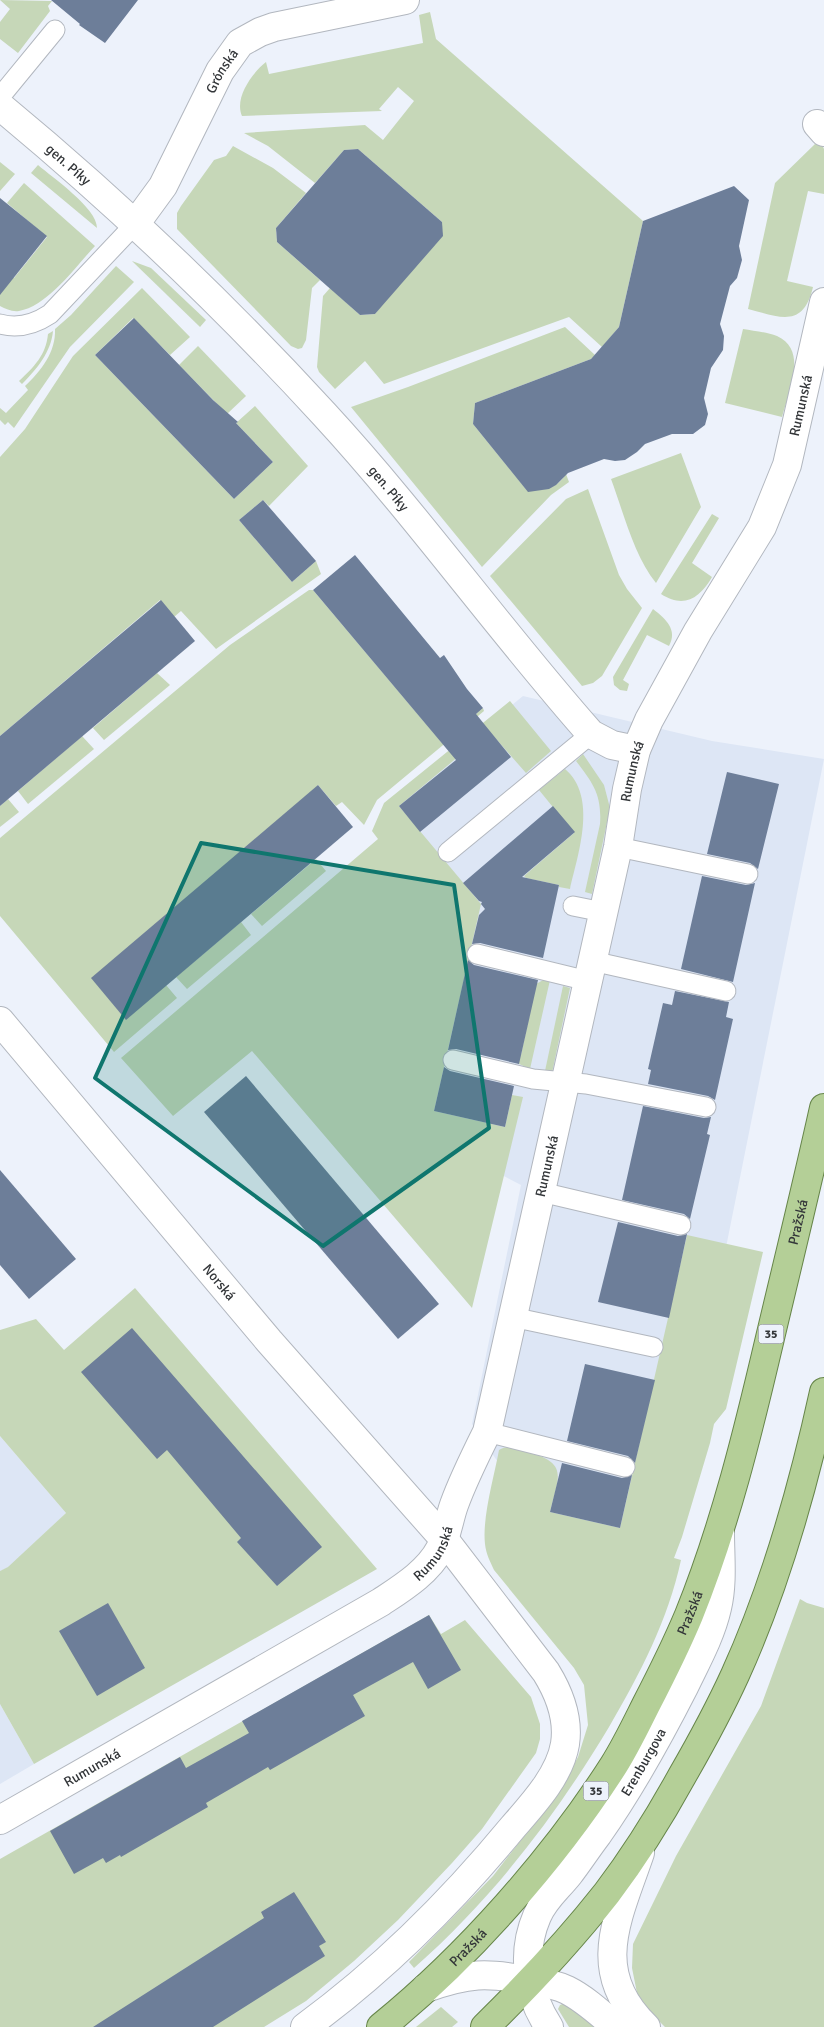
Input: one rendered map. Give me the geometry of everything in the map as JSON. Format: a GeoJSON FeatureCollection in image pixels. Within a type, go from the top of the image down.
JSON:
{"type":"FeatureCollection","features":[{"type":"Feature","properties":{"kind":"main road","name":"Pražská"},"geometry":{"type":"LineString","coordinates":[[381,2027],[426,1988],[524,1885],[558,1842],[614,1764],[659,1680],[689,1615],[720,1526],[742,1453],[824,1108]]}},
{"type":"Feature","properties":{"kind":"main road"},"geometry":{"type":"LineString","coordinates":[[485,2027],[579,1926],[607,1892],[645,1838],[701,1742],[735,1675],[765,1600],[795,1509],[824,1392]]}},
{"type":"Feature","properties":{"kind":"street","name":"Grónská"},"geometry":{"type":"LineString","coordinates":[[136,223],[163,186],[220,71],[240,43],[260,32],[274,28],[405,0]]}},
{"type":"Feature","properties":{"kind":"street","name":"gen. Píky"},"geometry":{"type":"LineString","coordinates":[[0,106],[136,223],[227,312],[325,415],[397,499],[591,734],[612,745],[636,750]]}},
{"type":"Feature","properties":{"kind":"street","name":"Rumunská"},"geometry":{"type":"LineString","coordinates":[[0,1820],[381,1602],[404,1587],[426,1568],[441,1548],[469,1468],[486,1432],[618,847],[626,789],[636,750],[649,720],[698,631],[762,527],[787,465],[824,302]]}},
{"type":"Feature","properties":{"kind":"street","name":"Norská"},"geometry":{"type":"LineString","coordinates":[[0,1021],[269,1341],[444,1539]]}},
{"type":"Feature","properties":{"kind":"street","name":"Erenburgova"},"geometry":{"type":"LineString","coordinates":[[549,2027],[541,2014],[529,1981],[528,1959],[538,1915],[545,1902],[569,1874],[628,1790],[655,1743],[698,1659],[713,1623],[720,1595],[720,1526]]}},
{"type":"Feature","properties":{"kind":"street"},"geometry":{"type":"LineString","coordinates":[[305,2027],[347,1997],[390,1958],[484,1862],[541,1793],[555,1771],[565,1744],[565,1715],[554,1685],[444,1539]]}},
{"type":"Feature","properties":{"kind":"street"},"geometry":{"type":"LineString","coordinates":[[645,1838],[616,1922],[612,1966],[618,1990],[624,2003],[646,2027]]}},
{"type":"Feature","properties":{"kind":"street"},"geometry":{"type":"LineString","coordinates":[[426,1988],[454,1978],[476,1974],[517,1977],[568,1990],[594,2008],[616,2027]]}},
{"type":"Feature","properties":{"kind":"lane"},"geometry":{"type":"LineString","coordinates":[[0,97],[55,30]]}},
{"type":"Feature","properties":{"kind":"lane"},"geometry":{"type":"LineString","coordinates":[[0,324],[21,326],[41,320],[50,314],[136,223]]}},
{"type":"Feature","properties":{"kind":"lane"},"geometry":{"type":"LineString","coordinates":[[448,852],[591,734]]}},
{"type":"Feature","properties":{"kind":"lane"},"geometry":{"type":"LineString","coordinates":[[618,847],[748,874]]}},
{"type":"Feature","properties":{"kind":"lane"},"geometry":{"type":"LineString","coordinates":[[573,906],[603,912]]}},
{"type":"Feature","properties":{"kind":"lane"},"geometry":{"type":"LineString","coordinates":[[477,954],[726,991]]}},
{"type":"Feature","properties":{"kind":"lane"},"geometry":{"type":"LineString","coordinates":[[453,1060],[533,1079],[586,1084],[706,1107]]}},
{"type":"Feature","properties":{"kind":"lane"},"geometry":{"type":"LineString","coordinates":[[541,1192],[681,1225]]}},
{"type":"Feature","properties":{"kind":"lane"},"geometry":{"type":"LineString","coordinates":[[512,1317],[653,1347]]}},
{"type":"Feature","properties":{"kind":"lane"},"geometry":{"type":"LineString","coordinates":[[486,1432],[625,1467]]}},
{"type":"Feature","properties":{"kind":"highlighted area"},"geometry":{"type":"Polygon","coordinates":[[[201,843],[454,885],[489,1128],[323,1246],[95,1078],[201,843]]]}},
{"type":"Feature","properties":{"kind":"shaded area"},"geometry":{"type":"Polygon","coordinates":[[[523,696],[712,741],[824,759],[659,1581],[577,1578],[472,1424],[521,1185],[412,1128],[391,804],[523,696]]]}},
{"type":"Feature","properties":{"kind":"shaded area"},"geometry":{"type":"Polygon","coordinates":[[[0,1436],[66,1513],[8,1568],[0,1571],[0,1436]]]}},
{"type":"Feature","properties":{"kind":"shaded area"},"geometry":{"type":"Polygon","coordinates":[[[0,1704],[34,1764],[0,1784],[0,1704]]]}},
{"type":"Feature","properties":{"kind":"green space"},"geometry":{"type":"Polygon","coordinates":[[[0,0],[52,1],[48,6],[50,11],[18,53],[0,39],[0,22],[10,9],[0,0]]]}},
{"type":"Feature","properties":{"kind":"green space"},"geometry":{"type":"Polygon","coordinates":[[[430,12],[436,39],[643,221],[619,327],[602,347],[569,317],[384,384],[365,361],[335,389],[319,372],[317,367],[323,296],[330,288],[360,315],[375,314],[442,222],[358,149],[344,150],[315,183],[268,146],[244,133],[365,125],[383,140],[414,101],[398,87],[379,109],[382,111],[242,116],[240,102],[242,94],[250,79],[266,62],[269,74],[423,43],[419,15],[430,12]]]}},
{"type":"Feature","properties":{"kind":"green space"},"geometry":{"type":"Polygon","coordinates":[[[815,144],[822,145],[824,149],[824,194],[808,191],[787,281],[813,287],[809,300],[796,315],[789,317],[780,317],[748,309],[775,183],[815,144]]]}},
{"type":"Feature","properties":{"kind":"green space"},"geometry":{"type":"Polygon","coordinates":[[[233,146],[273,168],[306,193],[276,228],[277,242],[320,280],[312,288],[306,340],[302,348],[298,349],[291,346],[177,229],[177,213],[181,206],[214,160],[226,156],[233,146]]]}},
{"type":"Feature","properties":{"kind":"green space"},"geometry":{"type":"Polygon","coordinates":[[[0,162],[15,174],[0,191],[0,162]]]}},
{"type":"Feature","properties":{"kind":"green space"},"geometry":{"type":"Polygon","coordinates":[[[38,165],[82,203],[95,220],[97,228],[31,173],[38,165]]]}},
{"type":"Feature","properties":{"kind":"green space"},"geometry":{"type":"Polygon","coordinates":[[[24,183],[95,246],[51,294],[30,308],[14,311],[0,306],[0,267],[14,278],[47,237],[7,203],[24,183]]]}},
{"type":"Feature","properties":{"kind":"green space"},"geometry":{"type":"Polygon","coordinates":[[[132,261],[151,268],[206,320],[200,327],[132,261]]]}},
{"type":"Feature","properties":{"kind":"green space"},"geometry":{"type":"Polygon","coordinates":[[[116,266],[134,282],[70,347],[14,428],[8,422],[5,425],[0,420],[0,408],[6,413],[28,390],[25,386],[37,374],[50,353],[55,337],[55,329],[71,315],[116,266]]]}},
{"type":"Feature","properties":{"kind":"green space"},"geometry":{"type":"Polygon","coordinates":[[[142,288],[190,337],[170,355],[133,318],[95,355],[234,499],[273,462],[236,423],[255,406],[308,466],[269,506],[263,500],[239,520],[292,582],[316,561],[321,574],[216,649],[181,611],[174,617],[160,600],[0,736],[0,457],[25,429],[73,356],[142,288]]]}},
{"type":"Feature","properties":{"kind":"green space"},"geometry":{"type":"Polygon","coordinates":[[[565,327],[595,355],[591,359],[475,403],[473,424],[526,489],[538,490],[549,488],[558,483],[566,474],[569,482],[551,495],[482,567],[351,407],[565,327]]]}},
{"type":"Feature","properties":{"kind":"green space"},"geometry":{"type":"Polygon","coordinates":[[[743,329],[777,336],[787,343],[792,351],[794,373],[782,417],[725,403],[743,329]]]}},
{"type":"Feature","properties":{"kind":"green space"},"geometry":{"type":"Polygon","coordinates":[[[53,331],[52,339],[42,360],[22,384],[19,381],[38,360],[45,348],[48,334],[53,331]]]}},
{"type":"Feature","properties":{"kind":"green space"},"geometry":{"type":"Polygon","coordinates":[[[198,346],[246,396],[227,414],[179,365],[198,346]]]}},
{"type":"Feature","properties":{"kind":"green space"},"geometry":{"type":"Polygon","coordinates":[[[681,453],[701,507],[656,583],[635,547],[611,479],[681,453]]]}},
{"type":"Feature","properties":{"kind":"green space"},"geometry":{"type":"Polygon","coordinates":[[[588,489],[619,575],[642,608],[602,676],[593,683],[582,686],[490,576],[566,499],[588,489]]]}},
{"type":"Feature","properties":{"kind":"green space"},"geometry":{"type":"Polygon","coordinates":[[[712,514],[719,518],[692,563],[712,577],[702,591],[691,599],[677,601],[661,594],[712,514]]]}},
{"type":"Feature","properties":{"kind":"green space"},"geometry":{"type":"Polygon","coordinates":[[[309,590],[313,590],[442,743],[483,708],[484,711],[377,800],[364,825],[342,802],[336,806],[318,785],[166,985],[177,998],[114,1052],[0,916],[0,838],[230,645],[309,590]]]}},
{"type":"Feature","properties":{"kind":"green space"},"geometry":{"type":"Polygon","coordinates":[[[653,609],[669,625],[672,635],[669,646],[647,635],[623,680],[629,684],[627,691],[620,690],[614,685],[613,677],[653,609]]]}},
{"type":"Feature","properties":{"kind":"green space"},"geometry":{"type":"Polygon","coordinates":[[[157,673],[170,685],[104,740],[93,728],[157,673]]]}},
{"type":"Feature","properties":{"kind":"green space"},"geometry":{"type":"Polygon","coordinates":[[[510,701],[551,751],[526,773],[489,731],[399,806],[481,904],[434,1111],[505,1127],[512,1095],[523,1097],[472,1308],[252,1051],[173,1116],[121,1058],[378,839],[372,831],[384,803],[510,701]]]}},
{"type":"Feature","properties":{"kind":"green space"},"geometry":{"type":"Polygon","coordinates":[[[82,736],[94,749],[28,804],[18,791],[82,736]]]}},
{"type":"Feature","properties":{"kind":"green space"},"geometry":{"type":"Polygon","coordinates":[[[583,754],[604,785],[610,808],[592,894],[585,892],[600,824],[600,814],[598,797],[595,790],[576,761],[583,754]]]}},
{"type":"Feature","properties":{"kind":"green space"},"geometry":{"type":"Polygon","coordinates":[[[565,769],[575,781],[581,795],[583,810],[581,843],[570,889],[524,876],[574,833],[539,790],[565,769]]]}},
{"type":"Feature","properties":{"kind":"green space"},"geometry":{"type":"Polygon","coordinates":[[[8,799],[19,812],[0,827],[0,806],[8,799]]]}},
{"type":"Feature","properties":{"kind":"green space"},"geometry":{"type":"Polygon","coordinates":[[[316,859],[326,871],[262,926],[251,914],[316,859]]]}},
{"type":"Feature","properties":{"kind":"green space"},"geometry":{"type":"Polygon","coordinates":[[[241,922],[251,935],[187,989],[176,977],[241,922]]]}},
{"type":"Feature","properties":{"kind":"green space"},"geometry":{"type":"Polygon","coordinates":[[[545,979],[550,980],[530,1069],[515,1062],[521,1055],[536,984],[545,979]]]}},
{"type":"Feature","properties":{"kind":"green space"},"geometry":{"type":"Polygon","coordinates":[[[563,986],[570,988],[552,1073],[545,1071],[563,986]]]}},
{"type":"Feature","properties":{"kind":"green space"},"geometry":{"type":"Polygon","coordinates":[[[687,1235],[763,1252],[726,1409],[714,1424],[682,1537],[674,1558],[681,1560],[669,1604],[652,1646],[632,1687],[567,1793],[496,1885],[443,1941],[414,1968],[409,1962],[493,1876],[545,1809],[578,1757],[588,1725],[584,1685],[574,1668],[494,1570],[487,1554],[485,1522],[499,1450],[509,1447],[519,1449],[549,1460],[555,1466],[558,1480],[550,1512],[620,1528],[687,1235]]]}},
{"type":"Feature","properties":{"kind":"green space"},"geometry":{"type":"Polygon","coordinates":[[[135,1288],[377,1569],[34,1764],[0,1704],[0,1571],[8,1567],[66,1513],[0,1436],[0,1330],[36,1319],[64,1350],[135,1288]]]}},
{"type":"Feature","properties":{"kind":"green space"},"geometry":{"type":"Polygon","coordinates":[[[800,1599],[824,1608],[824,2027],[665,2027],[650,2012],[637,1993],[632,1968],[633,1944],[676,1856],[761,1706],[800,1599]]]}},
{"type":"Feature","properties":{"kind":"green space"},"geometry":{"type":"Polygon","coordinates":[[[429,1615],[441,1634],[465,1620],[531,1697],[540,1724],[540,1739],[536,1753],[482,1829],[398,1920],[354,1961],[306,2001],[264,2027],[0,2027],[0,1859],[429,1615]]]}},
{"type":"Feature","properties":{"kind":"green space"},"geometry":{"type":"Polygon","coordinates":[[[565,2003],[600,2027],[569,2027],[558,2009],[560,2005],[565,2003]]]}},
{"type":"Feature","properties":{"kind":"green space"},"geometry":{"type":"Polygon","coordinates":[[[441,2007],[458,2022],[452,2027],[416,2027],[441,2007]]]}},
{"type":"Feature","properties":{"kind":"building"},"geometry":{"type":"Polygon","coordinates":[[[51,0],[138,0],[105,43],[79,25],[51,0]]]}},
{"type":"Feature","properties":{"kind":"building"},"geometry":{"type":"Polygon","coordinates":[[[358,149],[442,222],[443,236],[375,314],[360,315],[277,242],[276,228],[344,150],[358,149]]]}},
{"type":"Feature","properties":{"kind":"building"},"geometry":{"type":"Polygon","coordinates":[[[734,186],[749,200],[739,246],[742,260],[737,278],[730,286],[720,324],[724,336],[723,350],[711,368],[704,398],[708,414],[705,425],[693,434],[672,434],[645,444],[625,460],[604,459],[568,473],[549,489],[528,492],[473,424],[475,403],[591,359],[619,327],[643,221],[734,186]]]}},
{"type":"Feature","properties":{"kind":"building"},"geometry":{"type":"Polygon","coordinates":[[[0,198],[47,236],[0,295],[0,198]]]}},
{"type":"Feature","properties":{"kind":"building"},"geometry":{"type":"Polygon","coordinates":[[[134,318],[213,400],[238,422],[236,423],[273,462],[234,499],[95,355],[134,318]]]}},
{"type":"Feature","properties":{"kind":"building"},"geometry":{"type":"Polygon","coordinates":[[[263,500],[316,561],[292,582],[239,520],[263,500]]]}},
{"type":"Feature","properties":{"kind":"building"},"geometry":{"type":"Polygon","coordinates":[[[355,555],[440,658],[444,655],[467,689],[483,708],[476,714],[511,757],[420,832],[399,806],[456,760],[313,590],[355,555]]]}},
{"type":"Feature","properties":{"kind":"building"},"geometry":{"type":"Polygon","coordinates":[[[161,600],[195,641],[0,806],[0,736],[161,600]]]}},
{"type":"Feature","properties":{"kind":"building"},"geometry":{"type":"Polygon","coordinates":[[[727,772],[779,784],[758,869],[750,863],[707,854],[727,772]]]}},
{"type":"Feature","properties":{"kind":"building"},"geometry":{"type":"Polygon","coordinates":[[[318,785],[353,827],[126,1020],[91,978],[318,785]]]}},
{"type":"Feature","properties":{"kind":"building"},"geometry":{"type":"Polygon","coordinates":[[[553,806],[575,832],[522,877],[559,885],[543,958],[480,943],[472,944],[479,915],[485,909],[481,904],[482,902],[463,883],[553,806]]]}},
{"type":"Feature","properties":{"kind":"building"},"geometry":{"type":"Polygon","coordinates":[[[702,876],[746,885],[755,883],[733,982],[681,969],[702,876]]]}},
{"type":"Feature","properties":{"kind":"building"},"geometry":{"type":"Polygon","coordinates":[[[468,960],[474,965],[538,980],[519,1064],[456,1049],[448,1050],[468,960]]]}},
{"type":"Feature","properties":{"kind":"building"},"geometry":{"type":"Polygon","coordinates":[[[675,991],[729,1002],[726,1017],[733,1019],[715,1100],[708,1096],[648,1084],[651,1070],[648,1069],[663,1003],[672,1005],[675,991]]]}},
{"type":"Feature","properties":{"kind":"building"},"geometry":{"type":"Polygon","coordinates":[[[444,1067],[450,1071],[514,1086],[505,1127],[434,1111],[444,1067]]]}},
{"type":"Feature","properties":{"kind":"building"},"geometry":{"type":"Polygon","coordinates":[[[246,1076],[439,1304],[398,1339],[204,1112],[246,1076]]]}},
{"type":"Feature","properties":{"kind":"building"},"geometry":{"type":"Polygon","coordinates":[[[643,1106],[704,1118],[711,1117],[707,1134],[710,1135],[690,1219],[684,1214],[622,1200],[643,1106]]]}},
{"type":"Feature","properties":{"kind":"building"},"geometry":{"type":"Polygon","coordinates":[[[0,1170],[76,1259],[29,1299],[0,1265],[0,1170]]]}},
{"type":"Feature","properties":{"kind":"building"},"geometry":{"type":"Polygon","coordinates":[[[618,1222],[678,1236],[687,1234],[669,1318],[598,1302],[618,1222]]]}},
{"type":"Feature","properties":{"kind":"building"},"geometry":{"type":"Polygon","coordinates":[[[132,1328],[322,1547],[277,1586],[237,1542],[241,1538],[167,1450],[157,1459],[81,1372],[132,1328]]]}},
{"type":"Feature","properties":{"kind":"building"},"geometry":{"type":"Polygon","coordinates":[[[585,1364],[655,1380],[635,1463],[628,1456],[567,1441],[585,1364]]]}},
{"type":"Feature","properties":{"kind":"building"},"geometry":{"type":"Polygon","coordinates":[[[562,1463],[622,1478],[632,1475],[620,1528],[550,1512],[562,1463]]]}},
{"type":"Feature","properties":{"kind":"building"},"geometry":{"type":"Polygon","coordinates":[[[108,1603],[145,1668],[97,1696],[59,1631],[108,1603]]]}},
{"type":"Feature","properties":{"kind":"building"},"geometry":{"type":"Polygon","coordinates":[[[429,1615],[461,1670],[428,1689],[413,1662],[353,1695],[365,1716],[270,1770],[268,1767],[206,1803],[208,1807],[121,1857],[120,1855],[106,1863],[103,1858],[74,1874],[50,1831],[180,1757],[186,1768],[249,1733],[242,1721],[429,1615]]]}},
{"type":"Feature","properties":{"kind":"building"},"geometry":{"type":"Polygon","coordinates":[[[294,1892],[326,1942],[319,1946],[325,1956],[213,2027],[93,2027],[264,1918],[261,1912],[294,1892]]]}}]}
